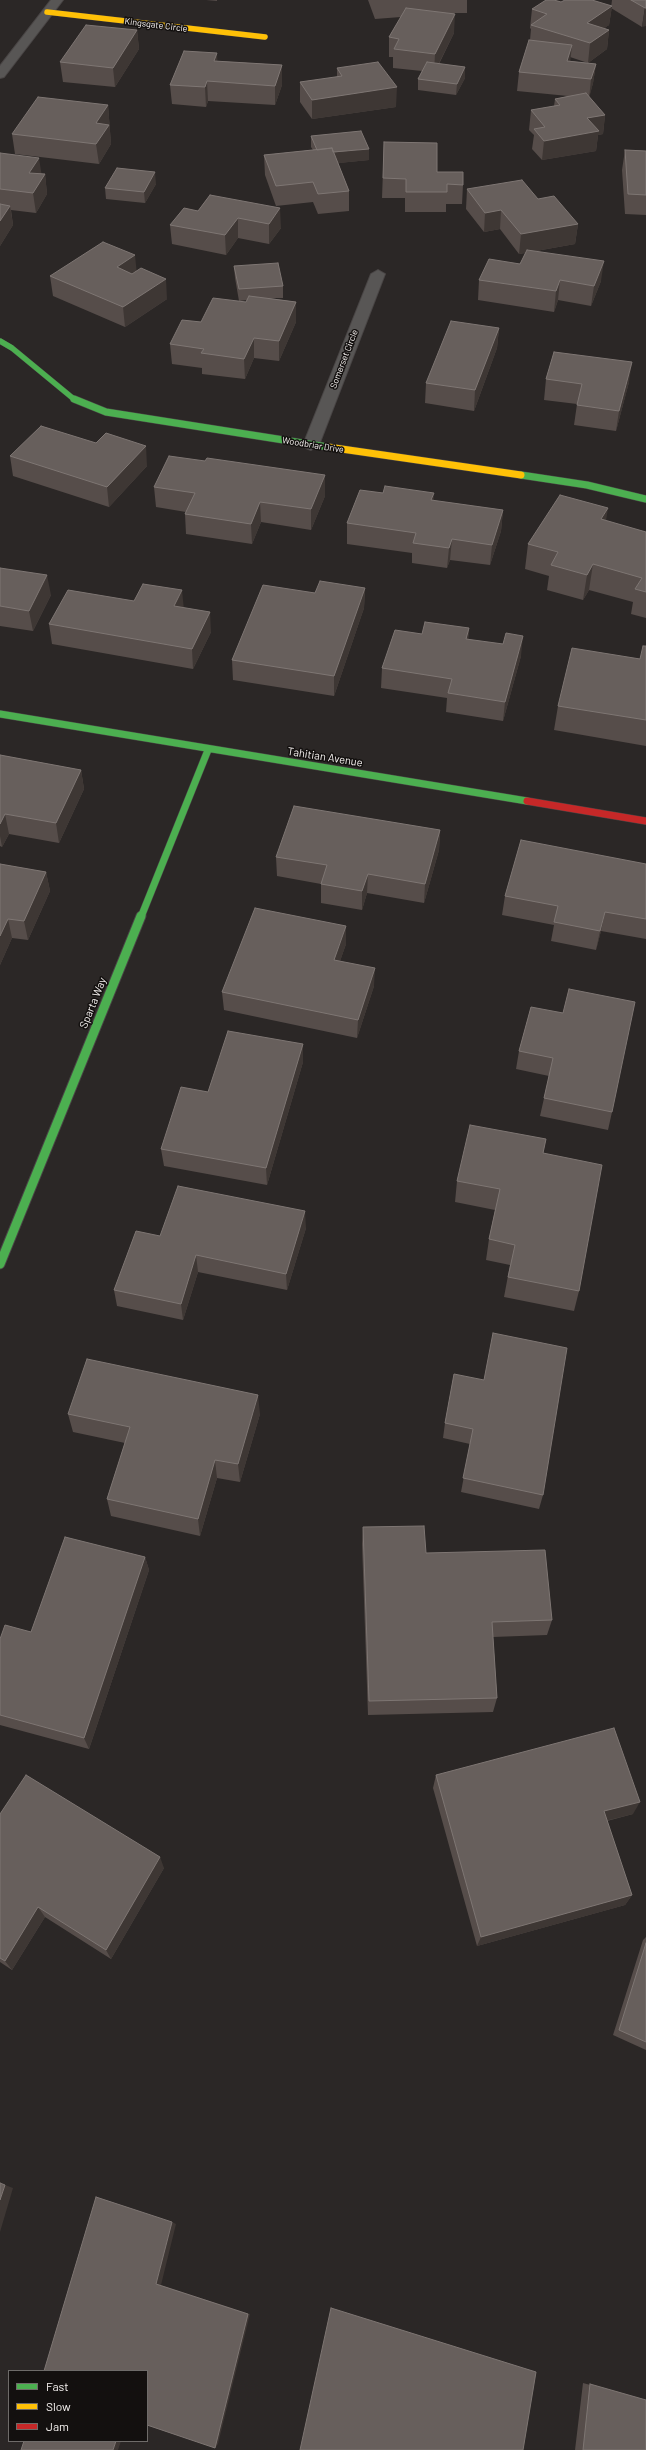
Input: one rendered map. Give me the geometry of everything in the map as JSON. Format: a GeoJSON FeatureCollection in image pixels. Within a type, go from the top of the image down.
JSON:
{"type":"FeatureCollection","features":[{"type":"Feature","properties":{"kind":"street"},"geometry":{"type":"LineString","coordinates":[[0,74],[57,0]]}},
{"type":"Feature","properties":{"kind":"street","name":"Kingsgate Circle"},"geometry":{"type":"LineString","coordinates":[[47,12],[265,37]]}},
{"type":"Feature","properties":{"kind":"street","name":"Somerset Circle"},"geometry":{"type":"LineString","coordinates":[[311,445],[378,274]]}},
{"type":"Feature","properties":{"kind":"street","name":"Woodbriar Drive"},"geometry":{"type":"LineString","coordinates":[[0,341],[12,348],[75,400],[106,412],[311,445],[588,485],[646,499]]}},
{"type":"Feature","properties":{"kind":"street","name":"Tahitian Avenue"},"geometry":{"type":"LineString","coordinates":[[0,714],[208,750],[646,821]]}},
{"type":"Feature","properties":{"kind":"street","name":"Sparta Way"},"geometry":{"type":"LineString","coordinates":[[0,1264],[208,750]]}},
{"type":"Feature","properties":{"kind":"building"},"geometry":{"type":"Polygon","coordinates":[[[546,0],[561,2],[565,0],[592,0],[612,6],[587,23],[609,30],[590,43],[531,25],[547,14],[532,9],[546,0]]]}},
{"type":"Feature","properties":{"kind":"building"},"geometry":{"type":"Polygon","coordinates":[[[631,0],[646,0],[646,8],[645,8],[631,0]]]}},
{"type":"Feature","properties":{"kind":"building"},"geometry":{"type":"Polygon","coordinates":[[[406,8],[455,14],[435,54],[394,49],[399,39],[389,37],[406,8]]]}},
{"type":"Feature","properties":{"kind":"building"},"geometry":{"type":"Polygon","coordinates":[[[86,25],[137,30],[113,68],[60,62],[86,25]]]}},
{"type":"Feature","properties":{"kind":"building"},"geometry":{"type":"Polygon","coordinates":[[[529,40],[572,45],[567,61],[596,64],[591,79],[519,72],[529,40]]]}},
{"type":"Feature","properties":{"kind":"building"},"geometry":{"type":"Polygon","coordinates":[[[184,51],[217,53],[214,61],[282,65],[275,86],[207,81],[205,87],[170,85],[184,51]]]}},
{"type":"Feature","properties":{"kind":"building"},"geometry":{"type":"Polygon","coordinates":[[[378,62],[397,87],[312,100],[300,82],[342,76],[337,68],[378,62]]]}},
{"type":"Feature","properties":{"kind":"building"},"geometry":{"type":"Polygon","coordinates":[[[427,62],[465,67],[457,84],[418,79],[427,62]]]}},
{"type":"Feature","properties":{"kind":"building"},"geometry":{"type":"Polygon","coordinates":[[[586,93],[605,115],[587,118],[599,131],[544,141],[534,129],[545,127],[531,110],[560,105],[555,99],[586,93]]]}},
{"type":"Feature","properties":{"kind":"building"},"geometry":{"type":"Polygon","coordinates":[[[38,97],[108,105],[96,123],[109,125],[96,144],[12,134],[38,97]]]}},
{"type":"Feature","properties":{"kind":"building"},"geometry":{"type":"Polygon","coordinates":[[[361,131],[369,149],[333,152],[332,148],[317,150],[311,136],[361,131]]]}},
{"type":"Feature","properties":{"kind":"building"},"geometry":{"type":"Polygon","coordinates":[[[384,142],[437,143],[437,172],[463,172],[463,185],[447,184],[447,192],[406,192],[406,179],[383,178],[384,142]]]}},
{"type":"Feature","properties":{"kind":"building"},"geometry":{"type":"Polygon","coordinates":[[[332,148],[349,191],[318,194],[313,182],[276,186],[264,155],[332,148]]]}},
{"type":"Feature","properties":{"kind":"building"},"geometry":{"type":"Polygon","coordinates":[[[625,150],[646,151],[646,195],[628,194],[625,150]]]}},
{"type":"Feature","properties":{"kind":"building"},"geometry":{"type":"Polygon","coordinates":[[[0,153],[39,158],[29,173],[45,174],[33,193],[0,189],[0,153]]]}},
{"type":"Feature","properties":{"kind":"building"},"geometry":{"type":"Polygon","coordinates":[[[117,168],[155,172],[144,192],[105,188],[117,168]]]}},
{"type":"Feature","properties":{"kind":"building"},"geometry":{"type":"Polygon","coordinates":[[[522,180],[538,199],[554,196],[578,224],[521,234],[501,210],[485,213],[467,189],[522,180]]]}},
{"type":"Feature","properties":{"kind":"building"},"geometry":{"type":"Polygon","coordinates":[[[210,195],[280,208],[269,224],[238,218],[225,235],[170,225],[184,208],[198,211],[210,195]]]}},
{"type":"Feature","properties":{"kind":"building"},"geometry":{"type":"Polygon","coordinates":[[[0,204],[10,206],[0,221],[0,204]]]}},
{"type":"Feature","properties":{"kind":"building"},"geometry":{"type":"Polygon","coordinates":[[[103,242],[135,255],[117,267],[132,274],[141,268],[166,279],[123,307],[50,276],[103,242]]]}},
{"type":"Feature","properties":{"kind":"building"},"geometry":{"type":"Polygon","coordinates":[[[527,250],[604,261],[594,286],[560,280],[556,291],[479,280],[489,259],[520,264],[527,250]]]}},
{"type":"Feature","properties":{"kind":"building"},"geometry":{"type":"Polygon","coordinates":[[[278,263],[283,286],[239,289],[234,266],[278,263]]]}},
{"type":"Feature","properties":{"kind":"building"},"geometry":{"type":"Polygon","coordinates":[[[249,296],[296,302],[279,341],[254,338],[244,359],[201,353],[204,349],[170,344],[182,320],[201,322],[213,298],[246,302],[249,296]]]}},
{"type":"Feature","properties":{"kind":"building"},"geometry":{"type":"Polygon","coordinates":[[[451,321],[499,328],[475,390],[426,383],[451,321]]]}},
{"type":"Feature","properties":{"kind":"building"},"geometry":{"type":"Polygon","coordinates":[[[554,352],[632,362],[619,411],[577,405],[582,384],[546,379],[554,352]]]}},
{"type":"Feature","properties":{"kind":"building"},"geometry":{"type":"Polygon","coordinates":[[[41,426],[96,443],[106,433],[146,446],[107,487],[10,456],[41,426]]]}},
{"type":"Feature","properties":{"kind":"building"},"geometry":{"type":"Polygon","coordinates":[[[169,456],[205,461],[207,458],[325,475],[311,509],[260,502],[251,524],[185,514],[195,493],[154,487],[169,456]]]}},
{"type":"Feature","properties":{"kind":"building"},"geometry":{"type":"Polygon","coordinates":[[[385,486],[434,493],[431,500],[503,510],[492,545],[452,539],[449,548],[413,543],[416,533],[347,523],[360,490],[383,493],[385,486]]]}},
{"type":"Feature","properties":{"kind":"building"},"geometry":{"type":"Polygon","coordinates":[[[560,495],[608,508],[601,519],[646,532],[646,592],[635,589],[642,578],[593,564],[587,575],[551,565],[558,552],[528,544],[560,495]]]}},
{"type":"Feature","properties":{"kind":"building"},"geometry":{"type":"Polygon","coordinates":[[[0,568],[47,575],[29,611],[0,606],[0,568]]]}},
{"type":"Feature","properties":{"kind":"building"},"geometry":{"type":"Polygon","coordinates":[[[320,581],[365,588],[334,676],[232,660],[263,585],[315,593],[320,581]]]}},
{"type":"Feature","properties":{"kind":"building"},"geometry":{"type":"Polygon","coordinates":[[[143,584],[182,590],[174,606],[210,612],[192,649],[49,624],[68,590],[134,601],[143,584]]]}},
{"type":"Feature","properties":{"kind":"building"},"geometry":{"type":"Polygon","coordinates":[[[425,622],[469,628],[466,639],[503,644],[506,633],[523,636],[505,702],[448,693],[452,679],[382,668],[395,630],[422,634],[425,622]]]}},
{"type":"Feature","properties":{"kind":"building"},"geometry":{"type":"Polygon","coordinates":[[[643,646],[646,646],[646,720],[558,706],[572,648],[640,659],[643,646]]]}},
{"type":"Feature","properties":{"kind":"building"},"geometry":{"type":"Polygon","coordinates":[[[0,755],[81,770],[56,823],[5,814],[0,824],[0,755]]]}},
{"type":"Feature","properties":{"kind":"building"},"geometry":{"type":"Polygon","coordinates":[[[294,806],[440,830],[425,884],[368,874],[362,891],[321,884],[327,865],[276,857],[294,806]]]}},
{"type":"Feature","properties":{"kind":"building"},"geometry":{"type":"Polygon","coordinates":[[[521,840],[646,864],[646,919],[605,912],[600,931],[554,922],[558,906],[505,896],[521,840]]]}},
{"type":"Feature","properties":{"kind":"building"},"geometry":{"type":"Polygon","coordinates":[[[0,864],[46,872],[24,921],[8,919],[0,936],[0,864]]]}},
{"type":"Feature","properties":{"kind":"building"},"geometry":{"type":"Polygon","coordinates":[[[255,908],[346,926],[334,960],[375,968],[358,1020],[222,992],[255,908]]]}},
{"type":"Feature","properties":{"kind":"building"},"geometry":{"type":"Polygon","coordinates":[[[569,989],[635,1002],[612,1112],[544,1098],[553,1058],[519,1051],[531,1007],[563,1013],[569,989]]]}},
{"type":"Feature","properties":{"kind":"building"},"geometry":{"type":"Polygon","coordinates":[[[228,1031],[303,1044],[266,1168],[161,1149],[181,1087],[208,1092],[228,1031]]]}},
{"type":"Feature","properties":{"kind":"building"},"geometry":{"type":"Polygon","coordinates":[[[470,1125],[546,1139],[543,1153],[602,1165],[579,1291],[508,1277],[515,1245],[489,1239],[500,1189],[457,1181],[470,1125]]]}},
{"type":"Feature","properties":{"kind":"building"},"geometry":{"type":"Polygon","coordinates":[[[178,1186],[305,1211],[286,1274],[196,1255],[181,1304],[114,1290],[136,1231],[160,1236],[178,1186]]]}},
{"type":"Feature","properties":{"kind":"building"},"geometry":{"type":"Polygon","coordinates":[[[493,1333],[567,1348],[543,1495],[463,1478],[473,1429],[445,1423],[454,1374],[484,1380],[493,1333]]]}},
{"type":"Feature","properties":{"kind":"building"},"geometry":{"type":"Polygon","coordinates":[[[87,1359],[258,1395],[238,1464],[215,1460],[198,1519],[107,1499],[130,1427],[68,1414],[87,1359]]]}},
{"type":"Feature","properties":{"kind":"building"},"geometry":{"type":"Polygon","coordinates":[[[424,1526],[426,1553],[545,1550],[552,1620],[492,1622],[497,1698],[369,1701],[363,1527],[424,1526]]]}},
{"type":"Feature","properties":{"kind":"building"},"geometry":{"type":"Polygon","coordinates":[[[65,1537],[145,1557],[84,1738],[0,1715],[0,1639],[5,1625],[31,1632],[65,1537]]]}},
{"type":"Feature","properties":{"kind":"building"},"geometry":{"type":"Polygon","coordinates":[[[614,1728],[640,1802],[604,1811],[632,1895],[481,1937],[436,1775],[614,1728]]]}},
{"type":"Feature","properties":{"kind":"building"},"geometry":{"type":"Polygon","coordinates":[[[26,1775],[160,1857],[106,1950],[38,1907],[5,1961],[0,1958],[0,1814],[26,1775]]]}},
{"type":"Feature","properties":{"kind":"building"},"geometry":{"type":"Polygon","coordinates":[[[646,1943],[646,2042],[619,2030],[646,1943]]]}},
{"type":"Feature","properties":{"kind":"building"},"geometry":{"type":"Polygon","coordinates":[[[0,2183],[5,2185],[0,2200],[0,2183]]]}},
{"type":"Feature","properties":{"kind":"building"},"geometry":{"type":"Polygon","coordinates":[[[96,2197],[172,2222],[156,2284],[248,2314],[215,2448],[148,2425],[148,2370],[44,2370],[96,2197]]]}},
{"type":"Feature","properties":{"kind":"building"},"geometry":{"type":"Polygon","coordinates":[[[331,2308],[536,2372],[523,2450],[300,2450],[331,2308]]]}},
{"type":"Feature","properties":{"kind":"building"},"geometry":{"type":"Polygon","coordinates":[[[590,2384],[646,2400],[646,2450],[583,2450],[590,2384]]]}},
{"type":"Feature","properties":{"kind":"building"},"geometry":{"type":"Polygon","coordinates":[[[24,2442],[116,2442],[113,2450],[21,2450],[24,2442]]]}},
{"type":"Feature","properties":{"kind":"traffic: fast"},"geometry":{"type":"LineString","coordinates":[[0,341],[12,348],[75,400],[106,412],[328,447]]}},
{"type":"Feature","properties":{"kind":"traffic: fast"},"geometry":{"type":"LineString","coordinates":[[521,475],[587,485],[646,499]]}},
{"type":"Feature","properties":{"kind":"traffic: fast"},"geometry":{"type":"LineString","coordinates":[[0,714],[527,801]]}},
{"type":"Feature","properties":{"kind":"traffic: fast"},"geometry":{"type":"LineString","coordinates":[[0,1264],[208,750]]}},
{"type":"Feature","properties":{"kind":"traffic: slow"},"geometry":{"type":"LineString","coordinates":[[47,12],[265,37]]}},
{"type":"Feature","properties":{"kind":"traffic: slow"},"geometry":{"type":"LineString","coordinates":[[328,447],[521,475]]}},
{"type":"Feature","properties":{"kind":"traffic: jam"},"geometry":{"type":"LineString","coordinates":[[527,801],[646,821]]}}]}
